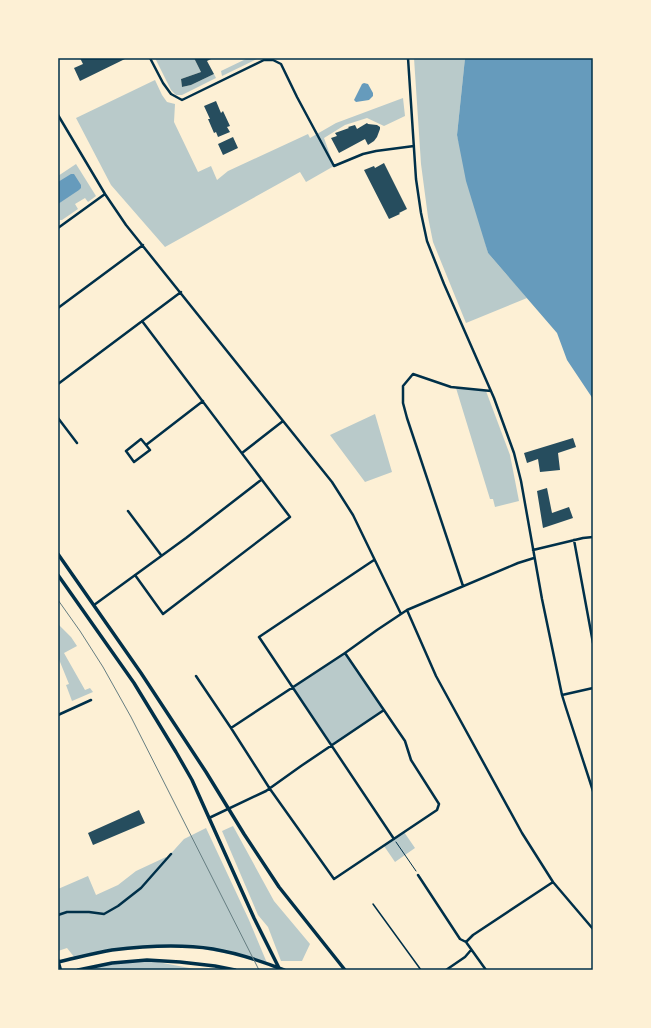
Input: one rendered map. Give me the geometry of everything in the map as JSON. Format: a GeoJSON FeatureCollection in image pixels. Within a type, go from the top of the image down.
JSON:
{"type":"FeatureCollection","features":[{"type":"Feature","properties":{"kind":"street"},"geometry":{"type":"LineString","coordinates":[[150,58],[163,83],[171,94],[182,100],[264,60],[273,60],[281,64],[334,166],[363,154],[414,146]]}},
{"type":"Feature","properties":{"kind":"street"},"geometry":{"type":"LineString","coordinates":[[408,58],[416,179],[421,212],[428,241],[444,284],[491,391],[514,453],[562,695],[593,791]]}},
{"type":"Feature","properties":{"kind":"street"},"geometry":{"type":"LineString","coordinates":[[58,115],[105,194],[126,225],[332,482],[353,515],[401,614]]}},
{"type":"Feature","properties":{"kind":"street"},"geometry":{"type":"LineString","coordinates":[[58,228],[105,194]]}},
{"type":"Feature","properties":{"kind":"street"},"geometry":{"type":"LineString","coordinates":[[58,308],[143,245]]}},
{"type":"Feature","properties":{"kind":"street"},"geometry":{"type":"LineString","coordinates":[[58,384],[180,292]]}},
{"type":"Feature","properties":{"kind":"street"},"geometry":{"type":"LineString","coordinates":[[135,575],[163,614],[290,517],[142,321]]}},
{"type":"Feature","properties":{"kind":"street"},"geometry":{"type":"LineString","coordinates":[[463,586],[407,418],[403,403],[402,386],[413,374],[451,387],[491,391]]}},
{"type":"Feature","properties":{"kind":"street"},"geometry":{"type":"LineString","coordinates":[[146,445],[203,401]]}},
{"type":"Feature","properties":{"kind":"street"},"geometry":{"type":"LineString","coordinates":[[58,418],[77,443]]}},
{"type":"Feature","properties":{"kind":"street"},"geometry":{"type":"LineString","coordinates":[[242,453],[283,422]]}},
{"type":"Feature","properties":{"kind":"street"},"geometry":{"type":"LineString","coordinates":[[141,439],[146,445],[150,450],[134,462],[126,450],[141,439]]}},
{"type":"Feature","properties":{"kind":"street"},"geometry":{"type":"LineString","coordinates":[[94,605],[261,480]]}},
{"type":"Feature","properties":{"kind":"street"},"geometry":{"type":"LineString","coordinates":[[128,511],[162,555]]}},
{"type":"Feature","properties":{"kind":"street"},"geometry":{"type":"LineString","coordinates":[[533,550],[593,537]]}},
{"type":"Feature","properties":{"kind":"street"},"geometry":{"type":"LineString","coordinates":[[574,540],[593,643]]}},
{"type":"Feature","properties":{"kind":"street"},"geometry":{"type":"LineString","coordinates":[[58,554],[141,672],[279,887],[345,970]]}},
{"type":"Feature","properties":{"kind":"street"},"geometry":{"type":"LineString","coordinates":[[231,728],[293,688],[407,610],[518,563],[534,558]]}},
{"type":"Feature","properties":{"kind":"street"},"geometry":{"type":"LineString","coordinates":[[374,560],[259,637],[394,839]]}},
{"type":"Feature","properties":{"kind":"street"},"geometry":{"type":"LineString","coordinates":[[58,575],[134,683],[192,780],[254,918],[280,970]]}},
{"type":"Feature","properties":{"kind":"street"},"geometry":{"type":"LineString","coordinates":[[407,610],[436,676],[522,833],[553,882],[593,929]]}},
{"type":"Feature","properties":{"kind":"street"},"geometry":{"type":"LineString","coordinates":[[196,676],[270,789],[334,879],[437,810],[439,804],[411,760],[405,741],[345,653]]}},
{"type":"Feature","properties":{"kind":"street"},"geometry":{"type":"LineString","coordinates":[[562,695],[593,688]]}},
{"type":"Feature","properties":{"kind":"street"},"geometry":{"type":"LineString","coordinates":[[58,715],[92,700]]}},
{"type":"Feature","properties":{"kind":"street"},"geometry":{"type":"LineString","coordinates":[[208,818],[266,792],[384,710]]}},
{"type":"Feature","properties":{"kind":"street"},"geometry":{"type":"LineString","coordinates":[[58,915],[67,912],[104,914],[118,906],[141,888],[171,854]]}},
{"type":"Feature","properties":{"kind":"street"},"geometry":{"type":"LineString","coordinates":[[418,875],[460,939],[466,942],[486,970]]}},
{"type":"Feature","properties":{"kind":"street"},"geometry":{"type":"LineString","coordinates":[[466,942],[473,935],[553,882]]}},
{"type":"Feature","properties":{"kind":"street"},"geometry":{"type":"LineString","coordinates":[[61,970],[58,961],[111,950],[145,947],[192,947],[214,949],[267,963],[284,970]]}},
{"type":"Feature","properties":{"kind":"street"},"geometry":{"type":"LineString","coordinates":[[446,970],[465,957],[471,950]]}},
{"type":"Feature","properties":{"kind":"street"},"geometry":{"type":"LineString","coordinates":[[78,970],[112,963],[147,960],[180,962],[235,970]]}},
{"type":"Feature","properties":{"kind":"lane"},"geometry":{"type":"LineString","coordinates":[[373,904],[421,970]]}},
{"type":"Feature","properties":{"kind":"path"},"geometry":{"type":"LineString","coordinates":[[394,839],[418,875]]}},
{"type":"Feature","properties":{"kind":"shaded area"},"geometry":{"type":"Polygon","coordinates":[[[155,58],[194,58],[201,72],[181,79],[182,87],[191,85],[214,74],[216,78],[182,95],[176,95],[171,90],[155,58]]]}},
{"type":"Feature","properties":{"kind":"shaded area"},"geometry":{"type":"Polygon","coordinates":[[[248,58],[259,58],[222,76],[221,71],[248,58]]]}},
{"type":"Feature","properties":{"kind":"shaded area"},"geometry":{"type":"Polygon","coordinates":[[[414,58],[465,58],[457,135],[488,253],[527,298],[466,323],[433,242],[428,217],[421,164],[414,58]]]}},
{"type":"Feature","properties":{"kind":"shaded area"},"geometry":{"type":"Polygon","coordinates":[[[155,80],[167,102],[175,104],[174,122],[198,172],[211,166],[217,180],[228,171],[308,134],[310,138],[336,123],[403,98],[405,116],[384,126],[367,118],[345,125],[324,138],[334,166],[306,182],[300,172],[165,247],[111,185],[76,118],[155,80]]]}},
{"type":"Feature","properties":{"kind":"shaded area"},"geometry":{"type":"Polygon","coordinates":[[[76,164],[96,196],[88,202],[85,198],[75,204],[78,209],[62,220],[58,220],[58,176],[76,164]]]}},
{"type":"Feature","properties":{"kind":"shaded area"},"geometry":{"type":"Polygon","coordinates":[[[456,388],[486,391],[510,455],[519,501],[495,507],[493,499],[490,499],[456,388]]]}},
{"type":"Feature","properties":{"kind":"shaded area"},"geometry":{"type":"Polygon","coordinates":[[[375,414],[392,472],[365,482],[330,435],[375,414]]]}},
{"type":"Feature","properties":{"kind":"shaded area"},"geometry":{"type":"Polygon","coordinates":[[[58,624],[71,637],[77,646],[64,653],[85,690],[90,688],[93,692],[72,701],[66,685],[69,684],[58,657],[58,624]]]}},
{"type":"Feature","properties":{"kind":"shaded area"},"geometry":{"type":"Polygon","coordinates":[[[345,653],[384,710],[332,745],[293,688],[345,653]]]}},
{"type":"Feature","properties":{"kind":"shaded area"},"geometry":{"type":"Polygon","coordinates":[[[233,826],[274,901],[310,944],[302,961],[281,961],[268,927],[258,915],[222,831],[233,826]]]}},
{"type":"Feature","properties":{"kind":"shaded area"},"geometry":{"type":"Polygon","coordinates":[[[206,828],[249,920],[267,963],[241,956],[191,947],[145,947],[111,950],[75,958],[67,948],[58,951],[58,889],[88,876],[96,895],[118,885],[136,871],[166,857],[166,859],[184,839],[206,828]]]}},
{"type":"Feature","properties":{"kind":"shaded area"},"geometry":{"type":"Polygon","coordinates":[[[404,832],[415,848],[395,862],[384,846],[404,832]]]}},
{"type":"Feature","properties":{"kind":"shaded area"},"geometry":{"type":"Polygon","coordinates":[[[147,960],[200,970],[79,970],[112,963],[147,960]]]}},
{"type":"Feature","properties":{"kind":"water"},"geometry":{"type":"Polygon","coordinates":[[[465,58],[593,58],[593,399],[567,360],[557,333],[488,253],[466,181],[457,135],[465,58]]]}},
{"type":"Feature","properties":{"kind":"water"},"geometry":{"type":"Polygon","coordinates":[[[362,84],[368,84],[373,96],[369,100],[356,102],[354,100],[362,84]]]}},
{"type":"Feature","properties":{"kind":"water"},"geometry":{"type":"Polygon","coordinates":[[[71,174],[74,174],[81,185],[81,188],[58,204],[58,182],[71,174]]]}},
{"type":"Feature","properties":{"kind":"building"},"geometry":{"type":"Polygon","coordinates":[[[80,58],[127,58],[80,81],[74,68],[83,64],[80,58]]]}},
{"type":"Feature","properties":{"kind":"building"},"geometry":{"type":"Polygon","coordinates":[[[194,58],[213,58],[207,61],[214,74],[191,85],[182,87],[181,79],[201,72],[194,58]]]}},
{"type":"Feature","properties":{"kind":"building"},"geometry":{"type":"Polygon","coordinates":[[[216,101],[221,113],[223,111],[230,126],[227,127],[230,132],[218,137],[216,132],[214,133],[204,106],[216,101]]]}},
{"type":"Feature","properties":{"kind":"building"},"geometry":{"type":"Polygon","coordinates":[[[367,123],[380,127],[374,141],[368,145],[365,139],[339,153],[331,138],[337,136],[335,133],[355,125],[357,129],[367,123]]]}},
{"type":"Feature","properties":{"kind":"building"},"geometry":{"type":"Polygon","coordinates":[[[233,137],[238,148],[223,155],[218,144],[233,137]]]}},
{"type":"Feature","properties":{"kind":"building"},"geometry":{"type":"Polygon","coordinates":[[[384,163],[407,209],[389,219],[364,170],[374,166],[375,168],[384,163]]]}},
{"type":"Feature","properties":{"kind":"building"},"geometry":{"type":"Polygon","coordinates":[[[573,438],[576,447],[558,453],[560,470],[540,472],[538,459],[527,463],[524,453],[573,438]]]}},
{"type":"Feature","properties":{"kind":"building"},"geometry":{"type":"Polygon","coordinates":[[[547,488],[552,513],[569,507],[573,518],[543,528],[537,491],[547,488]]]}},
{"type":"Feature","properties":{"kind":"building"},"geometry":{"type":"Polygon","coordinates":[[[139,810],[145,823],[93,845],[88,833],[139,810]]]}},
{"type":"Feature","properties":{"kind":"tram line"},"geometry":{"type":"LineString","coordinates":[[58,600],[103,667],[131,717],[259,970]]}}]}
